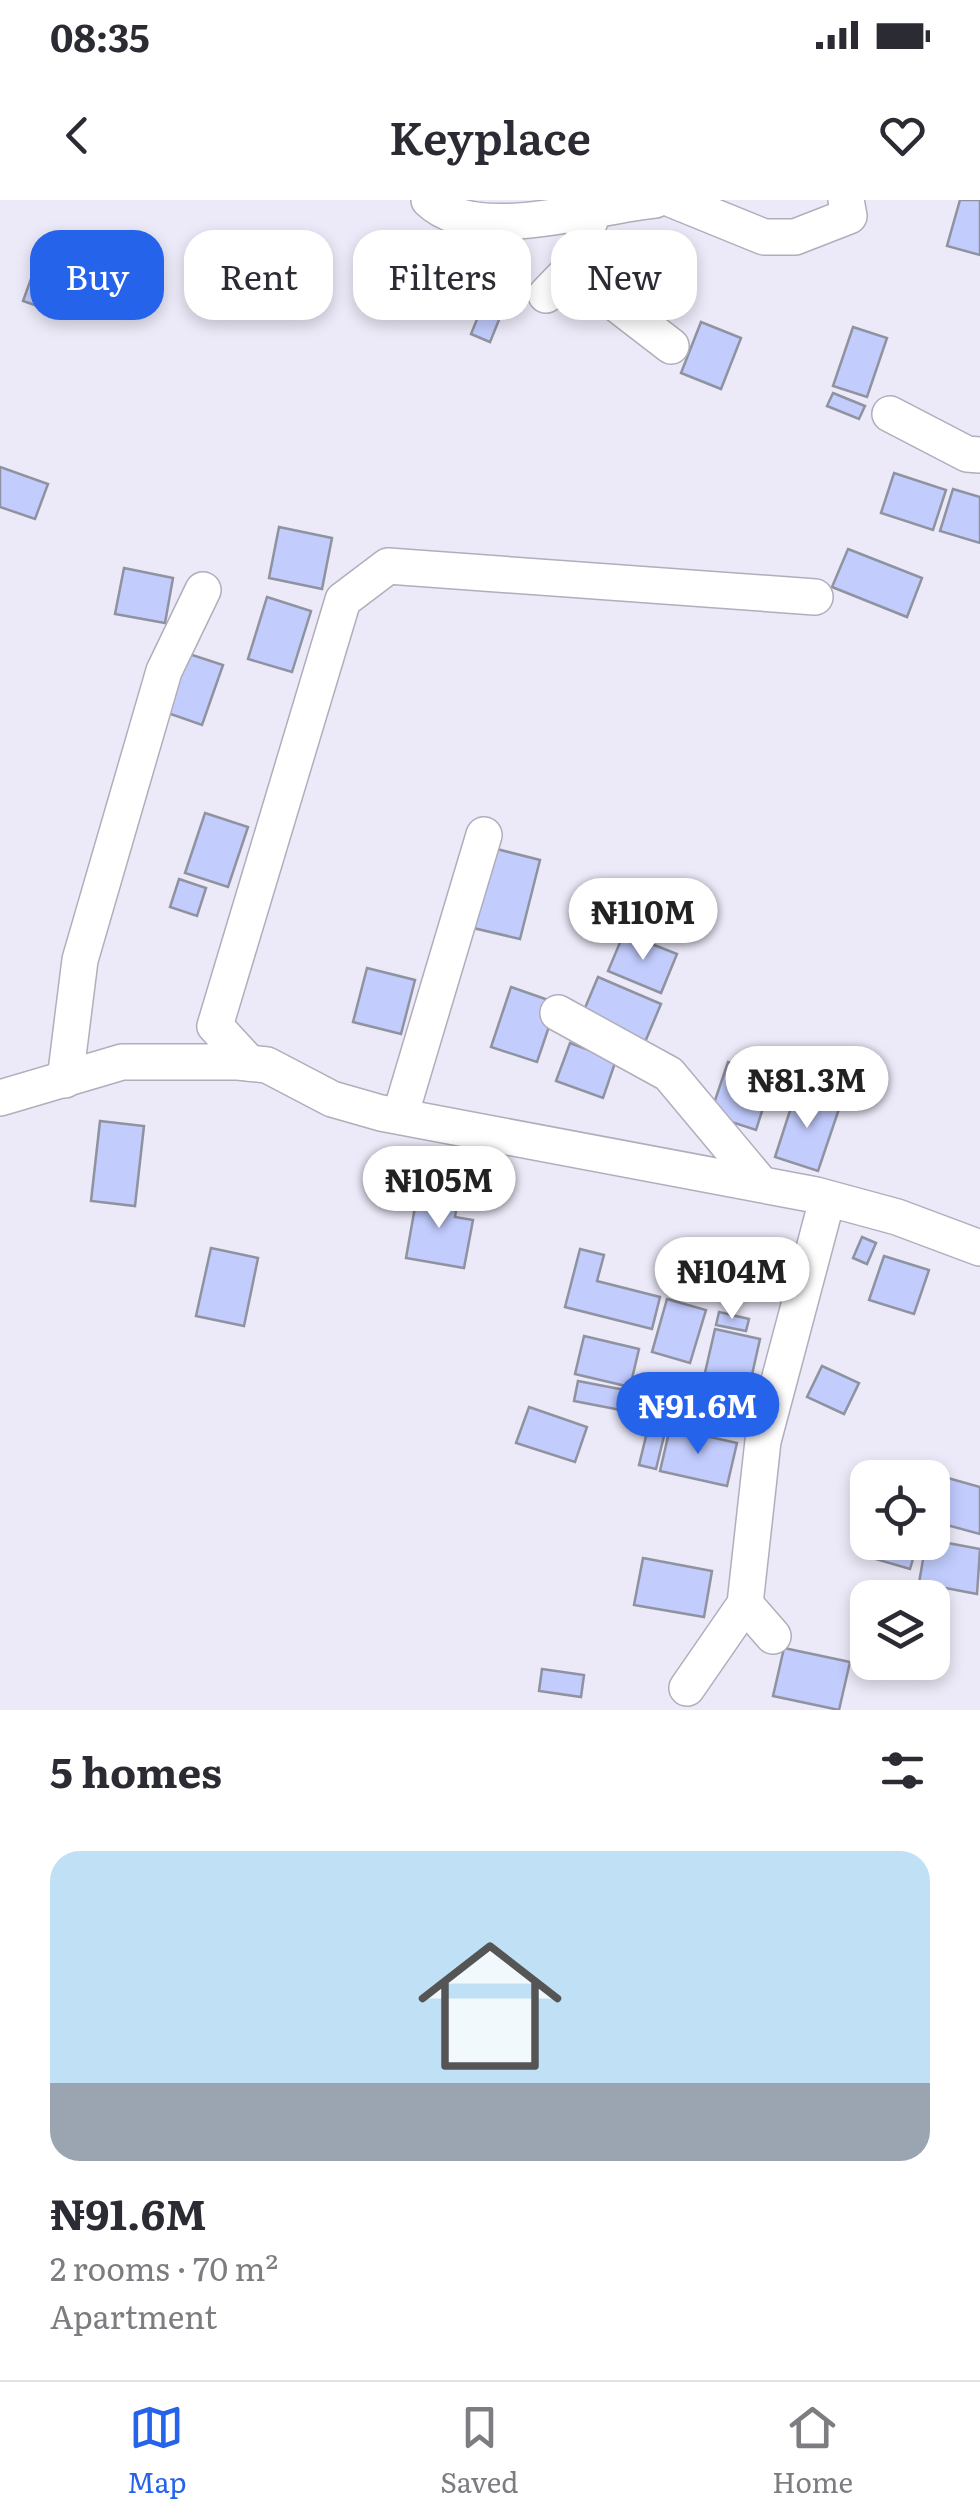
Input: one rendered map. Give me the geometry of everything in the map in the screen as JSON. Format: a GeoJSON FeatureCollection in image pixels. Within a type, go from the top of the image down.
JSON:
{"type":"FeatureCollection","features":[{"type":"Feature","properties":{"kind":"street"},"geometry":{"type":"LineString","coordinates":[[429,200],[437,208],[473,219],[531,221],[656,200]]}},
{"type":"Feature","properties":{"kind":"street"},"geometry":{"type":"LineString","coordinates":[[673,200],[764,236],[795,237],[849,216],[846,200]]}},
{"type":"Feature","properties":{"kind":"street"},"geometry":{"type":"LineString","coordinates":[[587,230],[596,208]]}},
{"type":"Feature","properties":{"kind":"street"},"geometry":{"type":"LineString","coordinates":[[546,294],[551,289]]}},
{"type":"Feature","properties":{"kind":"street"},"geometry":{"type":"LineString","coordinates":[[637,320],[671,346]]}},
{"type":"Feature","properties":{"kind":"street"},"geometry":{"type":"LineString","coordinates":[[890,414],[967,454],[980,454]]}},
{"type":"Feature","properties":{"kind":"street"},"geometry":{"type":"LineString","coordinates":[[248,1063],[215,1026],[343,600],[388,566],[815,597]]}},
{"type":"Feature","properties":{"kind":"street"},"geometry":{"type":"LineString","coordinates":[[65,1080],[80,960],[164,671],[202,590]]}},
{"type":"Feature","properties":{"kind":"street"},"geometry":{"type":"LineString","coordinates":[[400,1116],[484,835]]}},
{"type":"Feature","properties":{"kind":"street"},"geometry":{"type":"LineString","coordinates":[[558,1012],[670,1074],[761,1184]]}},
{"type":"Feature","properties":{"kind":"street"},"geometry":{"type":"LineString","coordinates":[[4,1096],[122,1062],[248,1063],[285,1072],[332,1098],[400,1116],[761,1184],[898,1217],[980,1248]]}},
{"type":"Feature","properties":{"kind":"street"},"geometry":{"type":"LineString","coordinates":[[687,1688],[744,1604],[763,1441],[827,1200]]}},
{"type":"Feature","properties":{"kind":"street"},"geometry":{"type":"LineString","coordinates":[[744,1604],[773,1636]]}},
{"type":"Feature","properties":{"kind":"building"},"geometry":{"type":"Polygon","coordinates":[[[960,200],[980,200],[980,255],[947,246],[960,200]]]}},
{"type":"Feature","properties":{"kind":"building"},"geometry":{"type":"Polygon","coordinates":[[[30,282],[30,303],[23,301],[30,282]]]}},
{"type":"Feature","properties":{"kind":"building"},"geometry":{"type":"Polygon","coordinates":[[[477,320],[499,320],[490,342],[471,334],[477,320]]]}},
{"type":"Feature","properties":{"kind":"building"},"geometry":{"type":"Polygon","coordinates":[[[701,322],[741,338],[721,389],[681,373],[701,322]]]}},
{"type":"Feature","properties":{"kind":"building"},"geometry":{"type":"Polygon","coordinates":[[[853,327],[887,338],[867,397],[833,386],[853,327]]]}},
{"type":"Feature","properties":{"kind":"building"},"geometry":{"type":"Polygon","coordinates":[[[833,393],[865,406],[859,419],[827,406],[833,393]]]}},
{"type":"Feature","properties":{"kind":"building"},"geometry":{"type":"Polygon","coordinates":[[[0,467],[48,484],[35,519],[0,507],[0,467]]]}},
{"type":"Feature","properties":{"kind":"building"},"geometry":{"type":"Polygon","coordinates":[[[894,473],[946,490],[933,530],[881,513],[894,473]]]}},
{"type":"Feature","properties":{"kind":"building"},"geometry":{"type":"Polygon","coordinates":[[[953,489],[980,497],[980,543],[940,531],[953,489]]]}},
{"type":"Feature","properties":{"kind":"building"},"geometry":{"type":"Polygon","coordinates":[[[279,527],[332,538],[322,589],[269,578],[279,527]]]}},
{"type":"Feature","properties":{"kind":"building"},"geometry":{"type":"Polygon","coordinates":[[[848,549],[922,578],[907,617],[832,587],[848,549]]]}},
{"type":"Feature","properties":{"kind":"building"},"geometry":{"type":"Polygon","coordinates":[[[124,568],[173,578],[165,623],[115,614],[124,568]]]}},
{"type":"Feature","properties":{"kind":"building"},"geometry":{"type":"Polygon","coordinates":[[[267,597],[311,611],[292,672],[248,659],[267,597]]]}},
{"type":"Feature","properties":{"kind":"building"},"geometry":{"type":"Polygon","coordinates":[[[183,652],[223,665],[202,725],[162,711],[183,652]]]}},
{"type":"Feature","properties":{"kind":"building"},"geometry":{"type":"Polygon","coordinates":[[[205,813],[248,827],[228,887],[185,873],[205,813]]]}},
{"type":"Feature","properties":{"kind":"building"},"geometry":{"type":"Polygon","coordinates":[[[489,847],[540,860],[520,939],[469,927],[489,847]]]}},
{"type":"Feature","properties":{"kind":"building"},"geometry":{"type":"Polygon","coordinates":[[[179,879],[206,888],[197,916],[170,907],[179,879]]]}},
{"type":"Feature","properties":{"kind":"building"},"geometry":{"type":"Polygon","coordinates":[[[624,933],[677,954],[661,993],[608,971],[624,933]]]}},
{"type":"Feature","properties":{"kind":"building"},"geometry":{"type":"Polygon","coordinates":[[[367,968],[415,980],[401,1034],[353,1022],[367,968]]]}},
{"type":"Feature","properties":{"kind":"building"},"geometry":{"type":"Polygon","coordinates":[[[598,977],[661,1004],[645,1042],[582,1015],[598,977]]]}},
{"type":"Feature","properties":{"kind":"building"},"geometry":{"type":"Polygon","coordinates":[[[511,987],[557,1003],[537,1062],[491,1047],[511,987]]]}},
{"type":"Feature","properties":{"kind":"building"},"geometry":{"type":"Polygon","coordinates":[[[570,1043],[616,1060],[603,1098],[556,1081],[570,1043]]]}},
{"type":"Feature","properties":{"kind":"building"},"geometry":{"type":"Polygon","coordinates":[[[728,1062],[787,1082],[778,1109],[764,1105],[756,1130],[710,1115],[728,1062]]]}},
{"type":"Feature","properties":{"kind":"building"},"geometry":{"type":"Polygon","coordinates":[[[807,1075],[845,1090],[841,1102],[803,1087],[807,1075]]]}},
{"type":"Feature","properties":{"kind":"building"},"geometry":{"type":"Polygon","coordinates":[[[796,1092],[840,1106],[818,1171],[775,1157],[796,1092]]]}},
{"type":"Feature","properties":{"kind":"building"},"geometry":{"type":"Polygon","coordinates":[[[100,1121],[144,1126],[135,1206],[91,1201],[100,1121]]]}},
{"type":"Feature","properties":{"kind":"building"},"geometry":{"type":"Polygon","coordinates":[[[418,1190],[458,1197],[455,1217],[473,1220],[464,1268],[406,1258],[418,1190]]]}},
{"type":"Feature","properties":{"kind":"building"},"geometry":{"type":"Polygon","coordinates":[[[862,1237],[876,1243],[867,1264],[853,1258],[862,1237]]]}},
{"type":"Feature","properties":{"kind":"building"},"geometry":{"type":"Polygon","coordinates":[[[211,1248],[258,1258],[244,1326],[196,1316],[211,1248]]]}},
{"type":"Feature","properties":{"kind":"building"},"geometry":{"type":"Polygon","coordinates":[[[580,1249],[604,1255],[597,1281],[660,1297],[652,1329],[565,1307],[580,1249]]]}},
{"type":"Feature","properties":{"kind":"building"},"geometry":{"type":"Polygon","coordinates":[[[884,1256],[929,1270],[914,1314],[869,1300],[884,1256]]]}},
{"type":"Feature","properties":{"kind":"building"},"geometry":{"type":"Polygon","coordinates":[[[667,1299],[706,1310],[690,1363],[652,1352],[667,1299]]]}},
{"type":"Feature","properties":{"kind":"building"},"geometry":{"type":"Polygon","coordinates":[[[719,1312],[749,1319],[746,1331],[716,1325],[719,1312]]]}},
{"type":"Feature","properties":{"kind":"building"},"geometry":{"type":"Polygon","coordinates":[[[715,1329],[760,1339],[749,1388],[704,1377],[715,1329]]]}},
{"type":"Feature","properties":{"kind":"building"},"geometry":{"type":"Polygon","coordinates":[[[584,1336],[639,1349],[630,1387],[575,1374],[584,1336]]]}},
{"type":"Feature","properties":{"kind":"building"},"geometry":{"type":"Polygon","coordinates":[[[822,1366],[859,1383],[844,1414],[807,1397],[822,1366]]]}},
{"type":"Feature","properties":{"kind":"building"},"geometry":{"type":"Polygon","coordinates":[[[578,1381],[630,1391],[626,1411],[574,1401],[578,1381]]]}},
{"type":"Feature","properties":{"kind":"building"},"geometry":{"type":"Polygon","coordinates":[[[529,1407],[587,1427],[575,1462],[516,1443],[529,1407]]]}},
{"type":"Feature","properties":{"kind":"building"},"geometry":{"type":"Polygon","coordinates":[[[648,1428],[665,1432],[656,1469],[639,1465],[648,1428]]]}},
{"type":"Feature","properties":{"kind":"building"},"geometry":{"type":"Polygon","coordinates":[[[670,1428],[737,1443],[727,1486],[660,1471],[670,1428]]]}},
{"type":"Feature","properties":{"kind":"building"},"geometry":{"type":"Polygon","coordinates":[[[950,1479],[980,1487],[980,1534],[950,1526],[950,1479]]]}},
{"type":"Feature","properties":{"kind":"building"},"geometry":{"type":"Polygon","coordinates":[[[950,1543],[980,1549],[977,1594],[950,1589],[950,1580],[920,1580],[923,1560],[950,1560],[950,1543]]]}},
{"type":"Feature","properties":{"kind":"building"},"geometry":{"type":"Polygon","coordinates":[[[643,1558],[712,1571],[704,1617],[634,1605],[643,1558]]]}},
{"type":"Feature","properties":{"kind":"building"},"geometry":{"type":"Polygon","coordinates":[[[879,1560],[913,1560],[910,1569],[879,1560]]]}},
{"type":"Feature","properties":{"kind":"building"},"geometry":{"type":"Polygon","coordinates":[[[784,1648],[850,1662],[839,1710],[773,1696],[784,1648]]]}},
{"type":"Feature","properties":{"kind":"building"},"geometry":{"type":"Polygon","coordinates":[[[542,1669],[584,1675],[581,1697],[539,1691],[542,1669]]]}}]}
